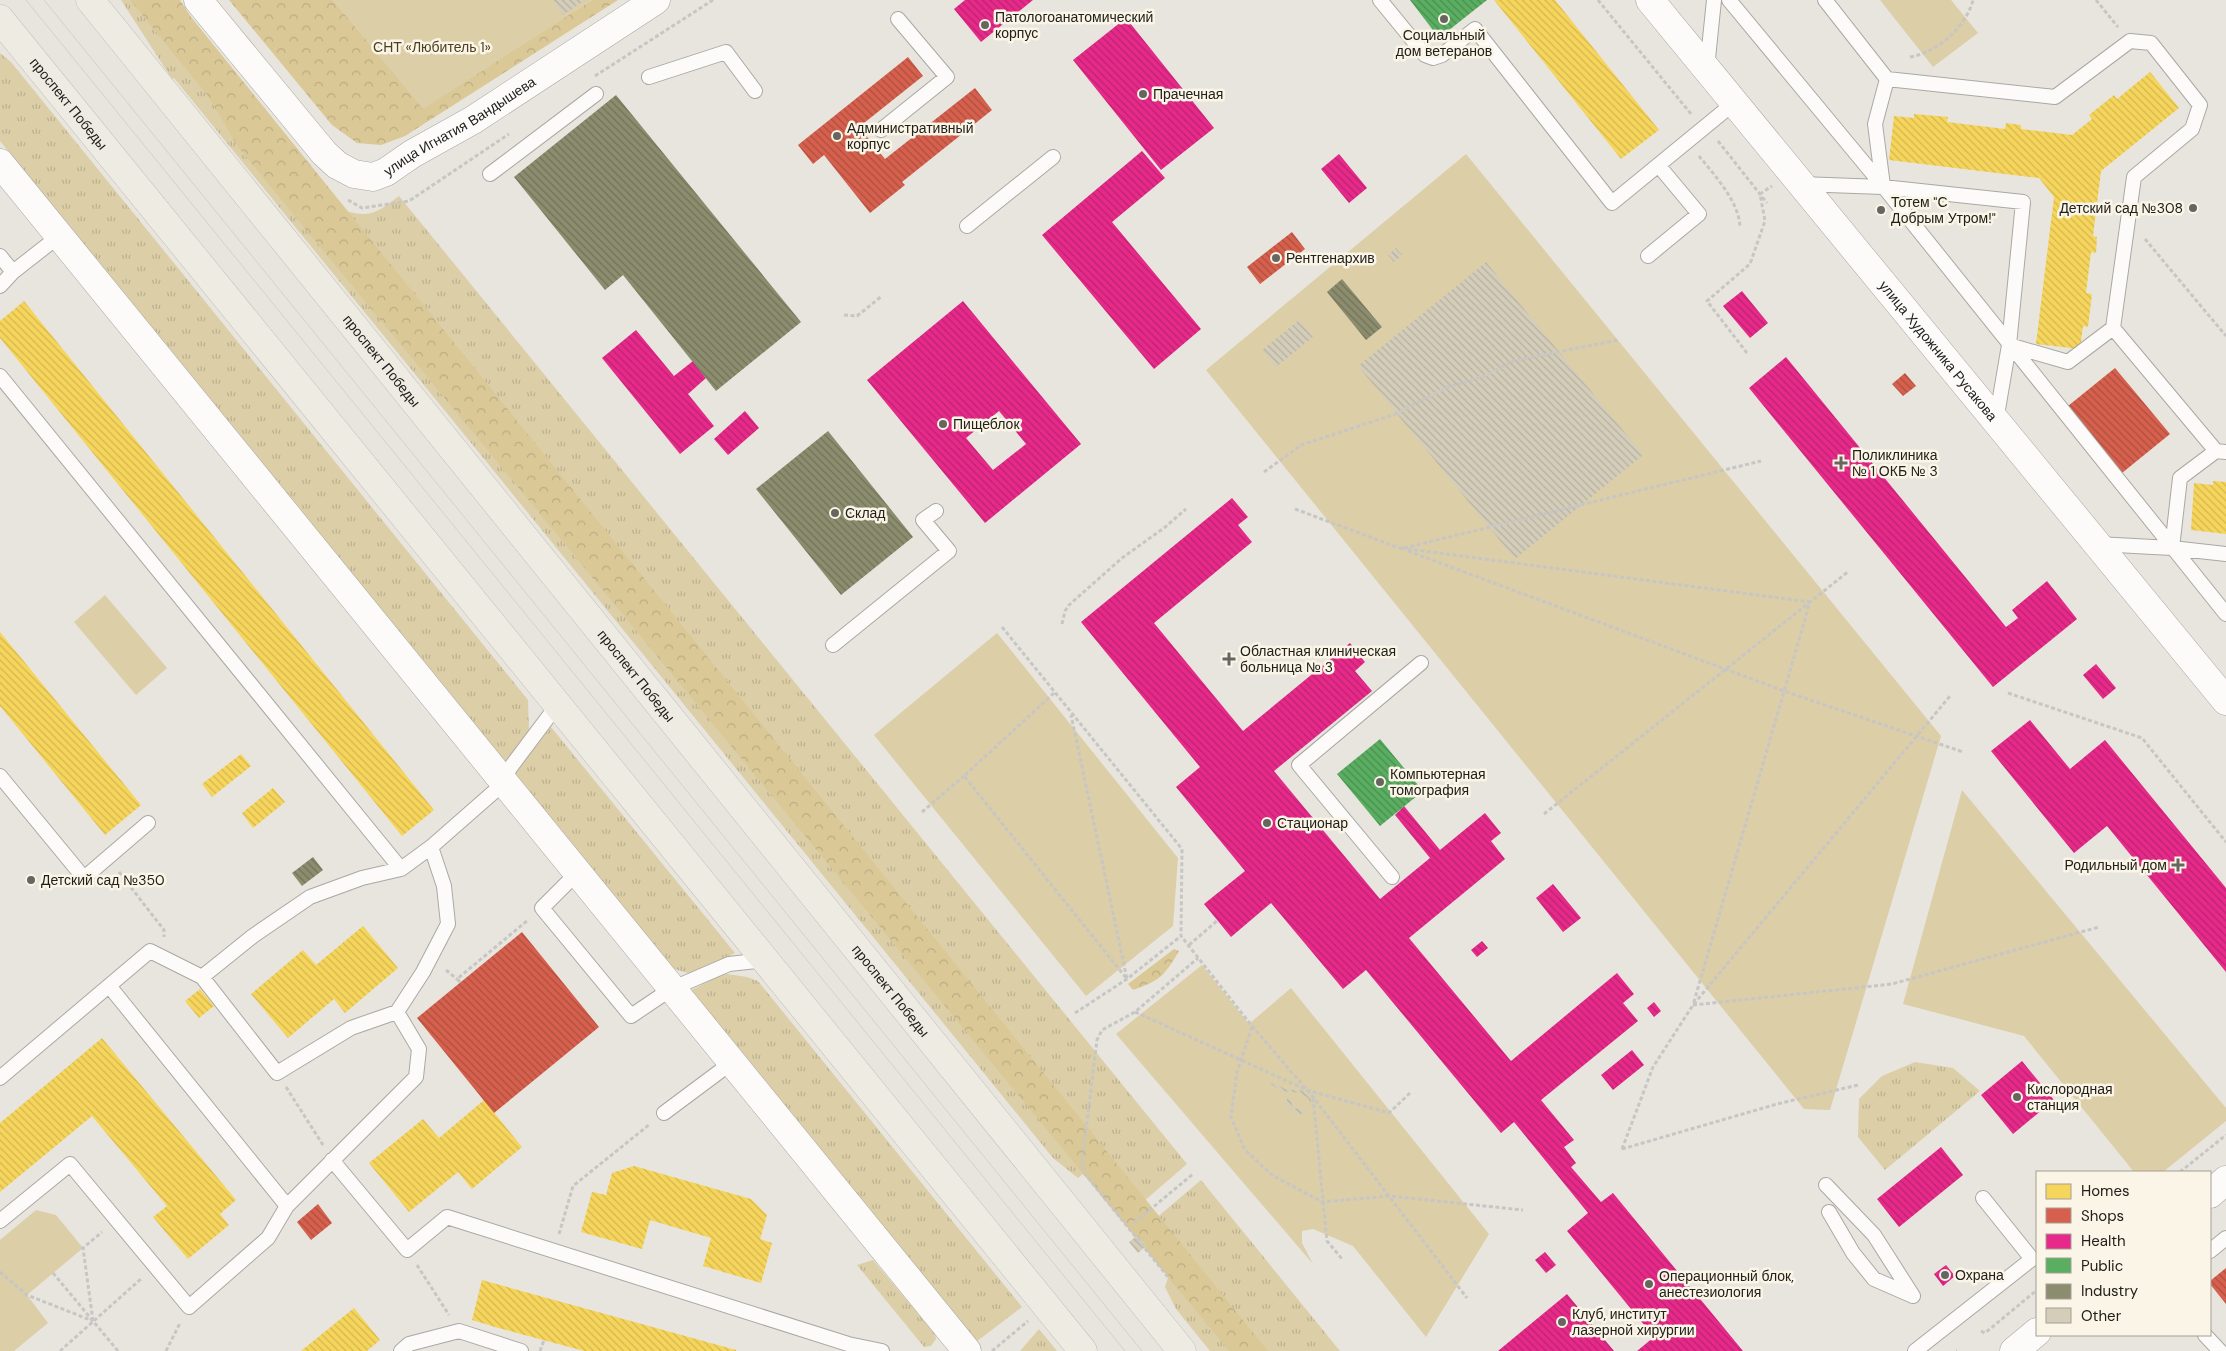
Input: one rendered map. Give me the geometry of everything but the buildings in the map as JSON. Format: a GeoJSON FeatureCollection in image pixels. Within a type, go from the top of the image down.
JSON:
{"type":"FeatureCollection","features":[{"type":"Feature","properties":{"kind":"main road","name":"проспект Победы"},"geometry":{"type":"LineString","coordinates":[[90,0],[1182,1351]]}},
{"type":"Feature","properties":{"kind":"main road","name":"проспект Победы"},"geometry":{"type":"LineString","coordinates":[[0,19],[1083,1351]]}},
{"type":"Feature","properties":{"kind":"street","name":"улица Игнатия Вандышева"},"geometry":{"type":"LineString","coordinates":[[198,0],[324,153],[337,165],[354,174],[372,177],[386,172],[412,154],[473,120],[656,0]]}},
{"type":"Feature","properties":{"kind":"street","name":"улица Художника Русакова"},"geometry":{"type":"LineString","coordinates":[[1650,0],[2226,701]]}},
{"type":"Feature","properties":{"kind":"street"},"geometry":{"type":"LineString","coordinates":[[0,163],[967,1351]]}},
{"type":"Feature","properties":{"kind":"street"},"geometry":{"type":"LineString","coordinates":[[2211,1193],[2226,1180]]}},
{"type":"Feature","properties":{"kind":"street"},"geometry":{"type":"LineString","coordinates":[[2014,1351],[2036,1333]]}},
{"type":"Feature","properties":{"kind":"lane"},"geometry":{"type":"LineString","coordinates":[[1380,0],[1425,55],[1433,58],[1442,55],[1475,29],[1612,203],[1687,143],[1700,123],[1734,103]]}},
{"type":"Feature","properties":{"kind":"lane"},"geometry":{"type":"LineString","coordinates":[[1706,69],[1714,0]]}},
{"type":"Feature","properties":{"kind":"lane"},"geometry":{"type":"LineString","coordinates":[[1729,0],[1883,186],[2226,614]]}},
{"type":"Feature","properties":{"kind":"lane"},"geometry":{"type":"LineString","coordinates":[[1825,0],[1887,79],[2055,97],[2130,41],[2151,43],[2200,105],[2192,129],[2134,177],[2113,328],[2068,362],[2010,345]]}},
{"type":"Feature","properties":{"kind":"lane"},"geometry":{"type":"LineString","coordinates":[[881,130],[947,77],[898,19]]}},
{"type":"Feature","properties":{"kind":"lane"},"geometry":{"type":"LineString","coordinates":[[0,38],[28,54]]}},
{"type":"Feature","properties":{"kind":"lane"},"geometry":{"type":"LineString","coordinates":[[649,77],[726,52],[755,91]]}},
{"type":"Feature","properties":{"kind":"lane"},"geometry":{"type":"LineString","coordinates":[[1883,186],[1875,124],[1887,79]]}},
{"type":"Feature","properties":{"kind":"lane"},"geometry":{"type":"LineString","coordinates":[[490,174],[596,94]]}},
{"type":"Feature","properties":{"kind":"lane"},"geometry":{"type":"LineString","coordinates":[[967,226],[1053,156]]}},
{"type":"Feature","properties":{"kind":"lane"},"geometry":{"type":"LineString","coordinates":[[1648,256],[1699,214],[1659,166]]}},
{"type":"Feature","properties":{"kind":"lane"},"geometry":{"type":"LineString","coordinates":[[1795,178],[2023,202],[2010,345],[1996,421]]}},
{"type":"Feature","properties":{"kind":"lane"},"geometry":{"type":"LineString","coordinates":[[0,286],[13,272],[59,236]]}},
{"type":"Feature","properties":{"kind":"lane"},"geometry":{"type":"LineString","coordinates":[[0,256],[13,272]]}},
{"type":"Feature","properties":{"kind":"lane"},"geometry":{"type":"LineString","coordinates":[[2113,328],[2221,452],[2180,478],[2172,548]]}},
{"type":"Feature","properties":{"kind":"lane"},"geometry":{"type":"LineString","coordinates":[[0,376],[401,869]]}},
{"type":"Feature","properties":{"kind":"lane"},"geometry":{"type":"LineString","coordinates":[[833,645],[949,551],[923,520],[936,511]]}},
{"type":"Feature","properties":{"kind":"lane"},"geometry":{"type":"LineString","coordinates":[[2097,544],[2172,548],[2226,554]]}},
{"type":"Feature","properties":{"kind":"lane"},"geometry":{"type":"LineString","coordinates":[[1392,877],[1299,765],[1421,663]]}},
{"type":"Feature","properties":{"kind":"lane"},"geometry":{"type":"LineString","coordinates":[[202,978],[252,936],[310,897],[362,878],[401,869],[430,847],[504,783],[510,768],[558,704]]}},
{"type":"Feature","properties":{"kind":"lane"},"geometry":{"type":"LineString","coordinates":[[0,776],[84,878],[148,823]]}},
{"type":"Feature","properties":{"kind":"lane"},"geometry":{"type":"LineString","coordinates":[[0,1078],[110,987],[150,951],[202,978],[277,1073],[351,1028],[397,1012],[423,972],[448,924],[444,886],[430,847]]}},
{"type":"Feature","properties":{"kind":"lane"},"geometry":{"type":"LineString","coordinates":[[577,873],[542,908],[631,1016],[671,989],[729,964],[765,960]]}},
{"type":"Feature","properties":{"kind":"lane"},"geometry":{"type":"LineString","coordinates":[[110,987],[287,1206]]}},
{"type":"Feature","properties":{"kind":"lane"},"geometry":{"type":"LineString","coordinates":[[0,1221],[70,1164],[189,1307],[268,1238],[287,1206],[416,1077],[419,1049],[397,1012]]}},
{"type":"Feature","properties":{"kind":"lane"},"geometry":{"type":"LineString","coordinates":[[664,1113],[731,1063]]}},
{"type":"Feature","properties":{"kind":"lane"},"geometry":{"type":"LineString","coordinates":[[332,1160],[407,1250],[447,1217],[554,1249],[848,1344],[882,1351]]}},
{"type":"Feature","properties":{"kind":"lane"},"geometry":{"type":"LineString","coordinates":[[1826,1185],[1874,1235],[1913,1296],[1874,1279],[1853,1253],[1829,1212]]}},
{"type":"Feature","properties":{"kind":"lane"},"geometry":{"type":"LineString","coordinates":[[1915,1351],[2032,1259],[1982,1198]]}},
{"type":"Feature","properties":{"kind":"lane"},"geometry":{"type":"LineString","coordinates":[[2211,1250],[2226,1238]]}},
{"type":"Feature","properties":{"kind":"lane"},"geometry":{"type":"LineString","coordinates":[[401,1351],[409,1344],[459,1332],[521,1351]]}},
{"type":"Feature","properties":{"kind":"lane"},"geometry":{"type":"LineString","coordinates":[[2206,1336],[2217,1350]]}},
{"type":"Feature","properties":{"kind":"path"},"geometry":{"type":"LineString","coordinates":[[589,80],[713,0]]}},
{"type":"Feature","properties":{"kind":"path"},"geometry":{"type":"LineString","coordinates":[[1598,0],[1768,203]]}},
{"type":"Feature","properties":{"kind":"path"},"geometry":{"type":"LineString","coordinates":[[1910,56],[1929,50],[1951,36],[1970,10],[1973,0]]}},
{"type":"Feature","properties":{"kind":"path"},"geometry":{"type":"LineString","coordinates":[[2096,0],[2130,41]]}},
{"type":"Feature","properties":{"kind":"path"},"geometry":{"type":"LineString","coordinates":[[346,199],[362,208],[409,201],[516,129]]}},
{"type":"Feature","properties":{"kind":"path"},"geometry":{"type":"LineString","coordinates":[[1687,143],[1708,167],[1734,204],[1739,214],[1740,226]]}},
{"type":"Feature","properties":{"kind":"path"},"geometry":{"type":"LineString","coordinates":[[1760,194],[1795,178]]}},
{"type":"Feature","properties":{"kind":"path"},"geometry":{"type":"LineString","coordinates":[[1747,353],[1707,301],[1750,264],[1765,221],[1760,194]]}},
{"type":"Feature","properties":{"kind":"path"},"geometry":{"type":"LineString","coordinates":[[2128,219],[2226,336]]}},
{"type":"Feature","properties":{"kind":"path"},"geometry":{"type":"LineString","coordinates":[[844,316],[857,316],[882,296]]}},
{"type":"Feature","properties":{"kind":"path"},"geometry":{"type":"LineString","coordinates":[[1264,472],[1302,446],[1393,416],[1446,388],[1487,375],[1513,361],[1618,340]]}},
{"type":"Feature","properties":{"kind":"path"},"geometry":{"type":"LineString","coordinates":[[1401,548],[1761,461]]}},
{"type":"Feature","properties":{"kind":"path"},"geometry":{"type":"LineString","coordinates":[[1062,624],[1069,605],[1122,558],[1164,528],[1186,509]]}},
{"type":"Feature","properties":{"kind":"path"},"geometry":{"type":"LineString","coordinates":[[1295,509],[1784,691],[1962,752]]}},
{"type":"Feature","properties":{"kind":"path"},"geometry":{"type":"LineString","coordinates":[[1401,548],[1810,602]]}},
{"type":"Feature","properties":{"kind":"path"},"geometry":{"type":"LineString","coordinates":[[1544,814],[1849,571]]}},
{"type":"Feature","properties":{"kind":"path"},"geometry":{"type":"LineString","coordinates":[[1693,1004],[1810,602]]}},
{"type":"Feature","properties":{"kind":"path"},"geometry":{"type":"LineString","coordinates":[[1002,627],[1070,714],[1182,849],[1180,936],[1252,1026],[1313,1097],[1467,1298]]}},
{"type":"Feature","properties":{"kind":"path"},"geometry":{"type":"LineString","coordinates":[[922,812],[1054,693]]}},
{"type":"Feature","properties":{"kind":"path"},"geometry":{"type":"LineString","coordinates":[[2008,693],[2142,738],[2226,842]]}},
{"type":"Feature","properties":{"kind":"path"},"geometry":{"type":"LineString","coordinates":[[1858,1085],[1777,1104],[1622,1149],[1653,1067],[1693,1004],[1950,696]]}},
{"type":"Feature","properties":{"kind":"path"},"geometry":{"type":"LineString","coordinates":[[1070,714],[1127,979]]}},
{"type":"Feature","properties":{"kind":"path"},"geometry":{"type":"LineString","coordinates":[[964,776],[1127,979]]}},
{"type":"Feature","properties":{"kind":"path"},"geometry":{"type":"LineString","coordinates":[[108,857],[164,930],[164,958]]}},
{"type":"Feature","properties":{"kind":"path"},"geometry":{"type":"LineString","coordinates":[[1189,945],[1218,920]]}},
{"type":"Feature","properties":{"kind":"path"},"geometry":{"type":"LineString","coordinates":[[460,982],[457,978],[525,922]]}},
{"type":"Feature","properties":{"kind":"path"},"geometry":{"type":"LineString","coordinates":[[1693,1004],[1892,984],[2099,927]]}},
{"type":"Feature","properties":{"kind":"path"},"geometry":{"type":"LineString","coordinates":[[1075,1013],[1127,979],[1180,936]]}},
{"type":"Feature","properties":{"kind":"path"},"geometry":{"type":"LineString","coordinates":[[1168,1277],[1085,1174],[1082,1163],[1098,1040],[1102,1030],[1135,1012],[1198,958]]}},
{"type":"Feature","properties":{"kind":"path"},"geometry":{"type":"LineString","coordinates":[[1135,1012],[1307,1090],[1389,1113],[1410,1093]]}},
{"type":"Feature","properties":{"kind":"path"},"geometry":{"type":"LineString","coordinates":[[1252,1026],[1237,1072],[1231,1117],[1245,1150],[1272,1175],[1296,1190],[1322,1202],[1388,1196],[1523,1210]]}},
{"type":"Feature","properties":{"kind":"path"},"geometry":{"type":"LineString","coordinates":[[277,1073],[332,1160]]}},
{"type":"Feature","properties":{"kind":"path"},"geometry":{"type":"LineString","coordinates":[[1313,1097],[1326,1241],[1343,1260]]}},
{"type":"Feature","properties":{"kind":"path"},"geometry":{"type":"LineString","coordinates":[[554,1249],[573,1186],[664,1113]]}},
{"type":"Feature","properties":{"kind":"path"},"geometry":{"type":"LineString","coordinates":[[2181,1171],[2226,1135]]}},
{"type":"Feature","properties":{"kind":"path"},"geometry":{"type":"LineString","coordinates":[[1134,1223],[1193,1174]]}},
{"type":"Feature","properties":{"kind":"path"},"geometry":{"type":"LineString","coordinates":[[93,1321],[83,1248],[116,1219]]}},
{"type":"Feature","properties":{"kind":"path"},"geometry":{"type":"LineString","coordinates":[[407,1250],[459,1332]]}},
{"type":"Feature","properties":{"kind":"path"},"geometry":{"type":"LineString","coordinates":[[60,1351],[156,1267]]}},
{"type":"Feature","properties":{"kind":"path"},"geometry":{"type":"LineString","coordinates":[[0,1272],[27,1295],[93,1321]]}},
{"type":"Feature","properties":{"kind":"path"},"geometry":{"type":"LineString","coordinates":[[53,1273],[118,1351]]}},
{"type":"Feature","properties":{"kind":"path"},"geometry":{"type":"LineString","coordinates":[[1981,1331],[1985,1333],[2036,1291]]}},
{"type":"Feature","properties":{"kind":"path"},"geometry":{"type":"LineString","coordinates":[[166,1351],[189,1307]]}},
{"type":"Feature","properties":{"kind":"path"},"geometry":{"type":"LineString","coordinates":[[992,1351],[1013,1334]]}},
{"type":"Feature","properties":{"kind":"path"},"geometry":{"type":"LineString","coordinates":[[540,1351],[544,1340]]}},
{"type":"Feature","properties":{"kind":"green space"},"geometry":{"type":"Polygon","coordinates":[[[121,0],[164,0],[343,210],[367,214],[379,210],[399,196],[1187,1164],[1128,1215],[1090,1168],[1078,1178],[1053,1158],[174,78],[172,79],[121,0]]]}},
{"type":"Feature","properties":{"kind":"green space"},"geometry":{"type":"Polygon","coordinates":[[[130,0],[180,0],[191,17],[1268,1351],[1229,1351],[238,147],[208,96],[130,0]]]}},
{"type":"Feature","properties":{"kind":"green space"},"geometry":{"type":"Polygon","coordinates":[[[229,0],[333,0],[423,108],[592,0],[618,0],[405,136],[381,145],[357,143],[332,125],[229,0]]]}},
{"type":"Feature","properties":{"kind":"green space","name":"СНТ «Любитель 1»"},"geometry":{"type":"Polygon","coordinates":[[[333,0],[592,0],[423,109],[333,0]]]}},
{"type":"Feature","properties":{"kind":"green space"},"geometry":{"type":"Polygon","coordinates":[[[1880,0],[1951,0],[1978,33],[1933,67],[1880,0]]]}},
{"type":"Feature","properties":{"kind":"green space"},"geometry":{"type":"Polygon","coordinates":[[[0,53],[11,62],[528,700],[529,730],[505,762],[0,141],[0,53]]]}},
{"type":"Feature","properties":{"kind":"green space"},"geometry":{"type":"Polygon","coordinates":[[[1466,154],[1941,736],[1830,1110],[1804,1109],[1206,370],[1466,154]]]}},
{"type":"Feature","properties":{"kind":"green space"},"geometry":{"type":"Polygon","coordinates":[[[105,595],[167,668],[136,695],[74,622],[105,595]]]}},
{"type":"Feature","properties":{"kind":"green space"},"geometry":{"type":"Polygon","coordinates":[[[997,633],[1178,858],[1173,926],[1086,996],[874,735],[997,633]]]}},
{"type":"Feature","properties":{"kind":"green space"},"geometry":{"type":"Polygon","coordinates":[[[551,727],[735,953],[691,974],[671,968],[513,773],[551,727]]]}},
{"type":"Feature","properties":{"kind":"green space"},"geometry":{"type":"Polygon","coordinates":[[[1962,790],[2226,1108],[2226,1121],[2164,1171],[2133,1171],[2024,1036],[1903,1004],[1962,790]]]}},
{"type":"Feature","properties":{"kind":"green space"},"geometry":{"type":"Polygon","coordinates":[[[1174,949],[1179,951],[1161,976],[1133,990],[1128,984],[1174,949]]]}},
{"type":"Feature","properties":{"kind":"green space"},"geometry":{"type":"Polygon","coordinates":[[[1202,965],[1249,1024],[1291,988],[1489,1234],[1426,1337],[1353,1246],[1313,1229],[1302,1231],[1302,1243],[1313,1264],[1116,1034],[1202,965]]]}},
{"type":"Feature","properties":{"kind":"green space"},"geometry":{"type":"Polygon","coordinates":[[[727,974],[758,981],[1022,1307],[976,1342],[690,991],[720,975],[727,974]]]}},
{"type":"Feature","properties":{"kind":"green space"},"geometry":{"type":"Polygon","coordinates":[[[1915,1062],[1953,1068],[1980,1091],[1885,1170],[1858,1137],[1859,1099],[1882,1076],[1915,1062]]]}},
{"type":"Feature","properties":{"kind":"green space"},"geometry":{"type":"Polygon","coordinates":[[[1201,1180],[1340,1351],[1210,1351],[1176,1309],[1165,1287],[1171,1268],[1141,1231],[1201,1180]]]}},
{"type":"Feature","properties":{"kind":"green space"},"geometry":{"type":"Polygon","coordinates":[[[36,1210],[56,1215],[83,1248],[27,1295],[48,1323],[14,1351],[0,1351],[0,1240],[36,1210]]]}},
{"type":"Feature","properties":{"kind":"green space"},"geometry":{"type":"Polygon","coordinates":[[[873,1260],[935,1334],[936,1339],[931,1346],[924,1347],[857,1265],[873,1260]]]}},
{"type":"Feature","properties":{"kind":"green space"},"geometry":{"type":"Polygon","coordinates":[[[1039,1329],[1057,1351],[1020,1351],[1039,1329]]]}},
{"type":"Feature","properties":{"kind":"tram line"},"geometry":{"type":"LineString","coordinates":[[26,0],[1125,1351]]}},
{"type":"Feature","properties":{"kind":"tram line"},"geometry":{"type":"LineString","coordinates":[[44,0],[1142,1351]]}},
{"type":"Feature","properties":{"kind":"place","name":"Социальный дом ветеранов"},"geometry":{"type":"Point","coordinates":[1444,19]}},
{"type":"Feature","properties":{"kind":"place","name":"Патологоанатомический корпус"},"geometry":{"type":"Point","coordinates":[985,25]}},
{"type":"Feature","properties":{"kind":"place","name":"Прачечная"},"geometry":{"type":"Point","coordinates":[1143,94]}},
{"type":"Feature","properties":{"kind":"place","name":"Административный корпус"},"geometry":{"type":"Point","coordinates":[837,136]}},
{"type":"Feature","properties":{"kind":"place","name":"Детский сад №308"},"geometry":{"type":"Point","coordinates":[2193,208]}},
{"type":"Feature","properties":{"kind":"place","name":"Тотем \"С Добрым Утром!\""},"geometry":{"type":"Point","coordinates":[1881,210]}},
{"type":"Feature","properties":{"kind":"place","name":"Рентгенархив"},"geometry":{"type":"Point","coordinates":[1276,258]}},
{"type":"Feature","properties":{"kind":"place","name":"Пищеблок"},"geometry":{"type":"Point","coordinates":[943,424]}},
{"type":"Feature","properties":{"kind":"place","name":"Поликлиника № 1 ОКБ № 3"},"geometry":{"type":"Point","coordinates":[1841,463]}},
{"type":"Feature","properties":{"kind":"place","name":"Склад"},"geometry":{"type":"Point","coordinates":[835,513]}},
{"type":"Feature","properties":{"kind":"place","name":"Областная клиническая больница № 3"},"geometry":{"type":"Point","coordinates":[1229,659]}},
{"type":"Feature","properties":{"kind":"place","name":"Компьютерная томография"},"geometry":{"type":"Point","coordinates":[1380,782]}},
{"type":"Feature","properties":{"kind":"place","name":"Стационар"},"geometry":{"type":"Point","coordinates":[1267,823]}},
{"type":"Feature","properties":{"kind":"place","name":"Родильный дом"},"geometry":{"type":"Point","coordinates":[2178,865]}},
{"type":"Feature","properties":{"kind":"place","name":"Детский сад №350"},"geometry":{"type":"Point","coordinates":[31,880]}},
{"type":"Feature","properties":{"kind":"place","name":"Кислородная станция"},"geometry":{"type":"Point","coordinates":[2017,1097]}},
{"type":"Feature","properties":{"kind":"place","name":"Охрана"},"geometry":{"type":"Point","coordinates":[1945,1275]}},
{"type":"Feature","properties":{"kind":"place","name":"Операционный блок, анестезиология"},"geometry":{"type":"Point","coordinates":[1649,1284]}},
{"type":"Feature","properties":{"kind":"place","name":"Клуб, институт лазерной хирургии"},"geometry":{"type":"Point","coordinates":[1562,1322]}}]}
